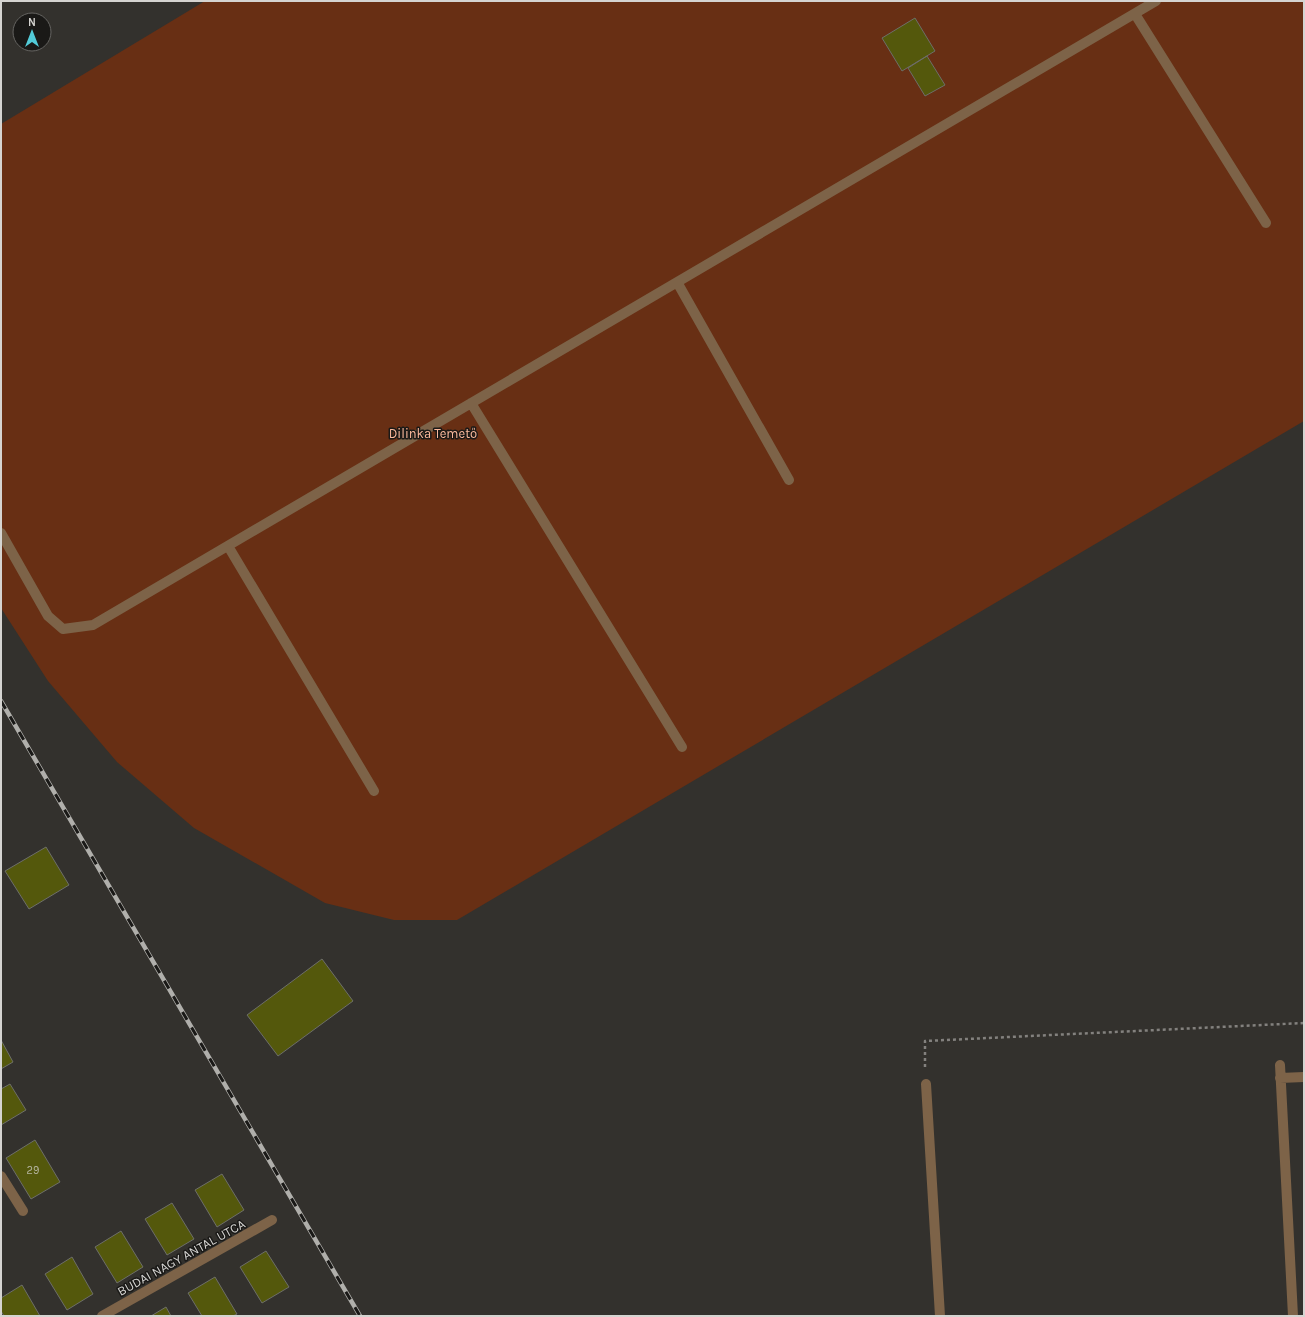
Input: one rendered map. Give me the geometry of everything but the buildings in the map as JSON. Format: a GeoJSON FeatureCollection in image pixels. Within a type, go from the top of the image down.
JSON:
{"type":"FeatureCollection","features":[{"type":"Feature","properties":{"kind":"street"},"geometry":{"type":"LineString","coordinates":[[1,533],[48,616],[63,629],[93,625],[1156,1]]}},
{"type":"Feature","properties":{"kind":"street"},"geometry":{"type":"LineString","coordinates":[[1135,14],[1266,223]]}},
{"type":"Feature","properties":{"kind":"street"},"geometry":{"type":"LineString","coordinates":[[677,282],[789,480]]}},
{"type":"Feature","properties":{"kind":"street"},"geometry":{"type":"LineString","coordinates":[[471,403],[682,747]]}},
{"type":"Feature","properties":{"kind":"street"},"geometry":{"type":"LineString","coordinates":[[228,546],[374,791]]}},
{"type":"Feature","properties":{"kind":"street"},"geometry":{"type":"LineString","coordinates":[[1280,1065],[1293,1316]]}},
{"type":"Feature","properties":{"kind":"street"},"geometry":{"type":"LineString","coordinates":[[1280,1078],[1304,1076]]}},
{"type":"Feature","properties":{"kind":"street"},"geometry":{"type":"LineString","coordinates":[[926,1084],[940,1316]]}},
{"type":"Feature","properties":{"kind":"street"},"geometry":{"type":"LineString","coordinates":[[1,1176],[23,1211]]}},
{"type":"Feature","properties":{"kind":"street","name":"BUDAI NAGY ANTAL UTCA"},"geometry":{"type":"LineString","coordinates":[[102,1316],[272,1220]]}},
{"type":"Feature","properties":{"kind":"path"},"geometry":{"type":"LineString","coordinates":[[926,1084],[924,1041],[1304,1023]]}},
{"type":"Feature","properties":{"kind":"green space","name":"Dilinka Temető"},"geometry":{"type":"Polygon","coordinates":[[[205,1],[1304,1],[1304,421],[457,920],[394,920],[325,903],[194,828],[117,762],[48,681],[1,608],[1,124],[205,1]]]}},
{"type":"Feature","properties":{"kind":"railway"},"geometry":{"type":"LineString","coordinates":[[1,701],[360,1316]]}}]}
